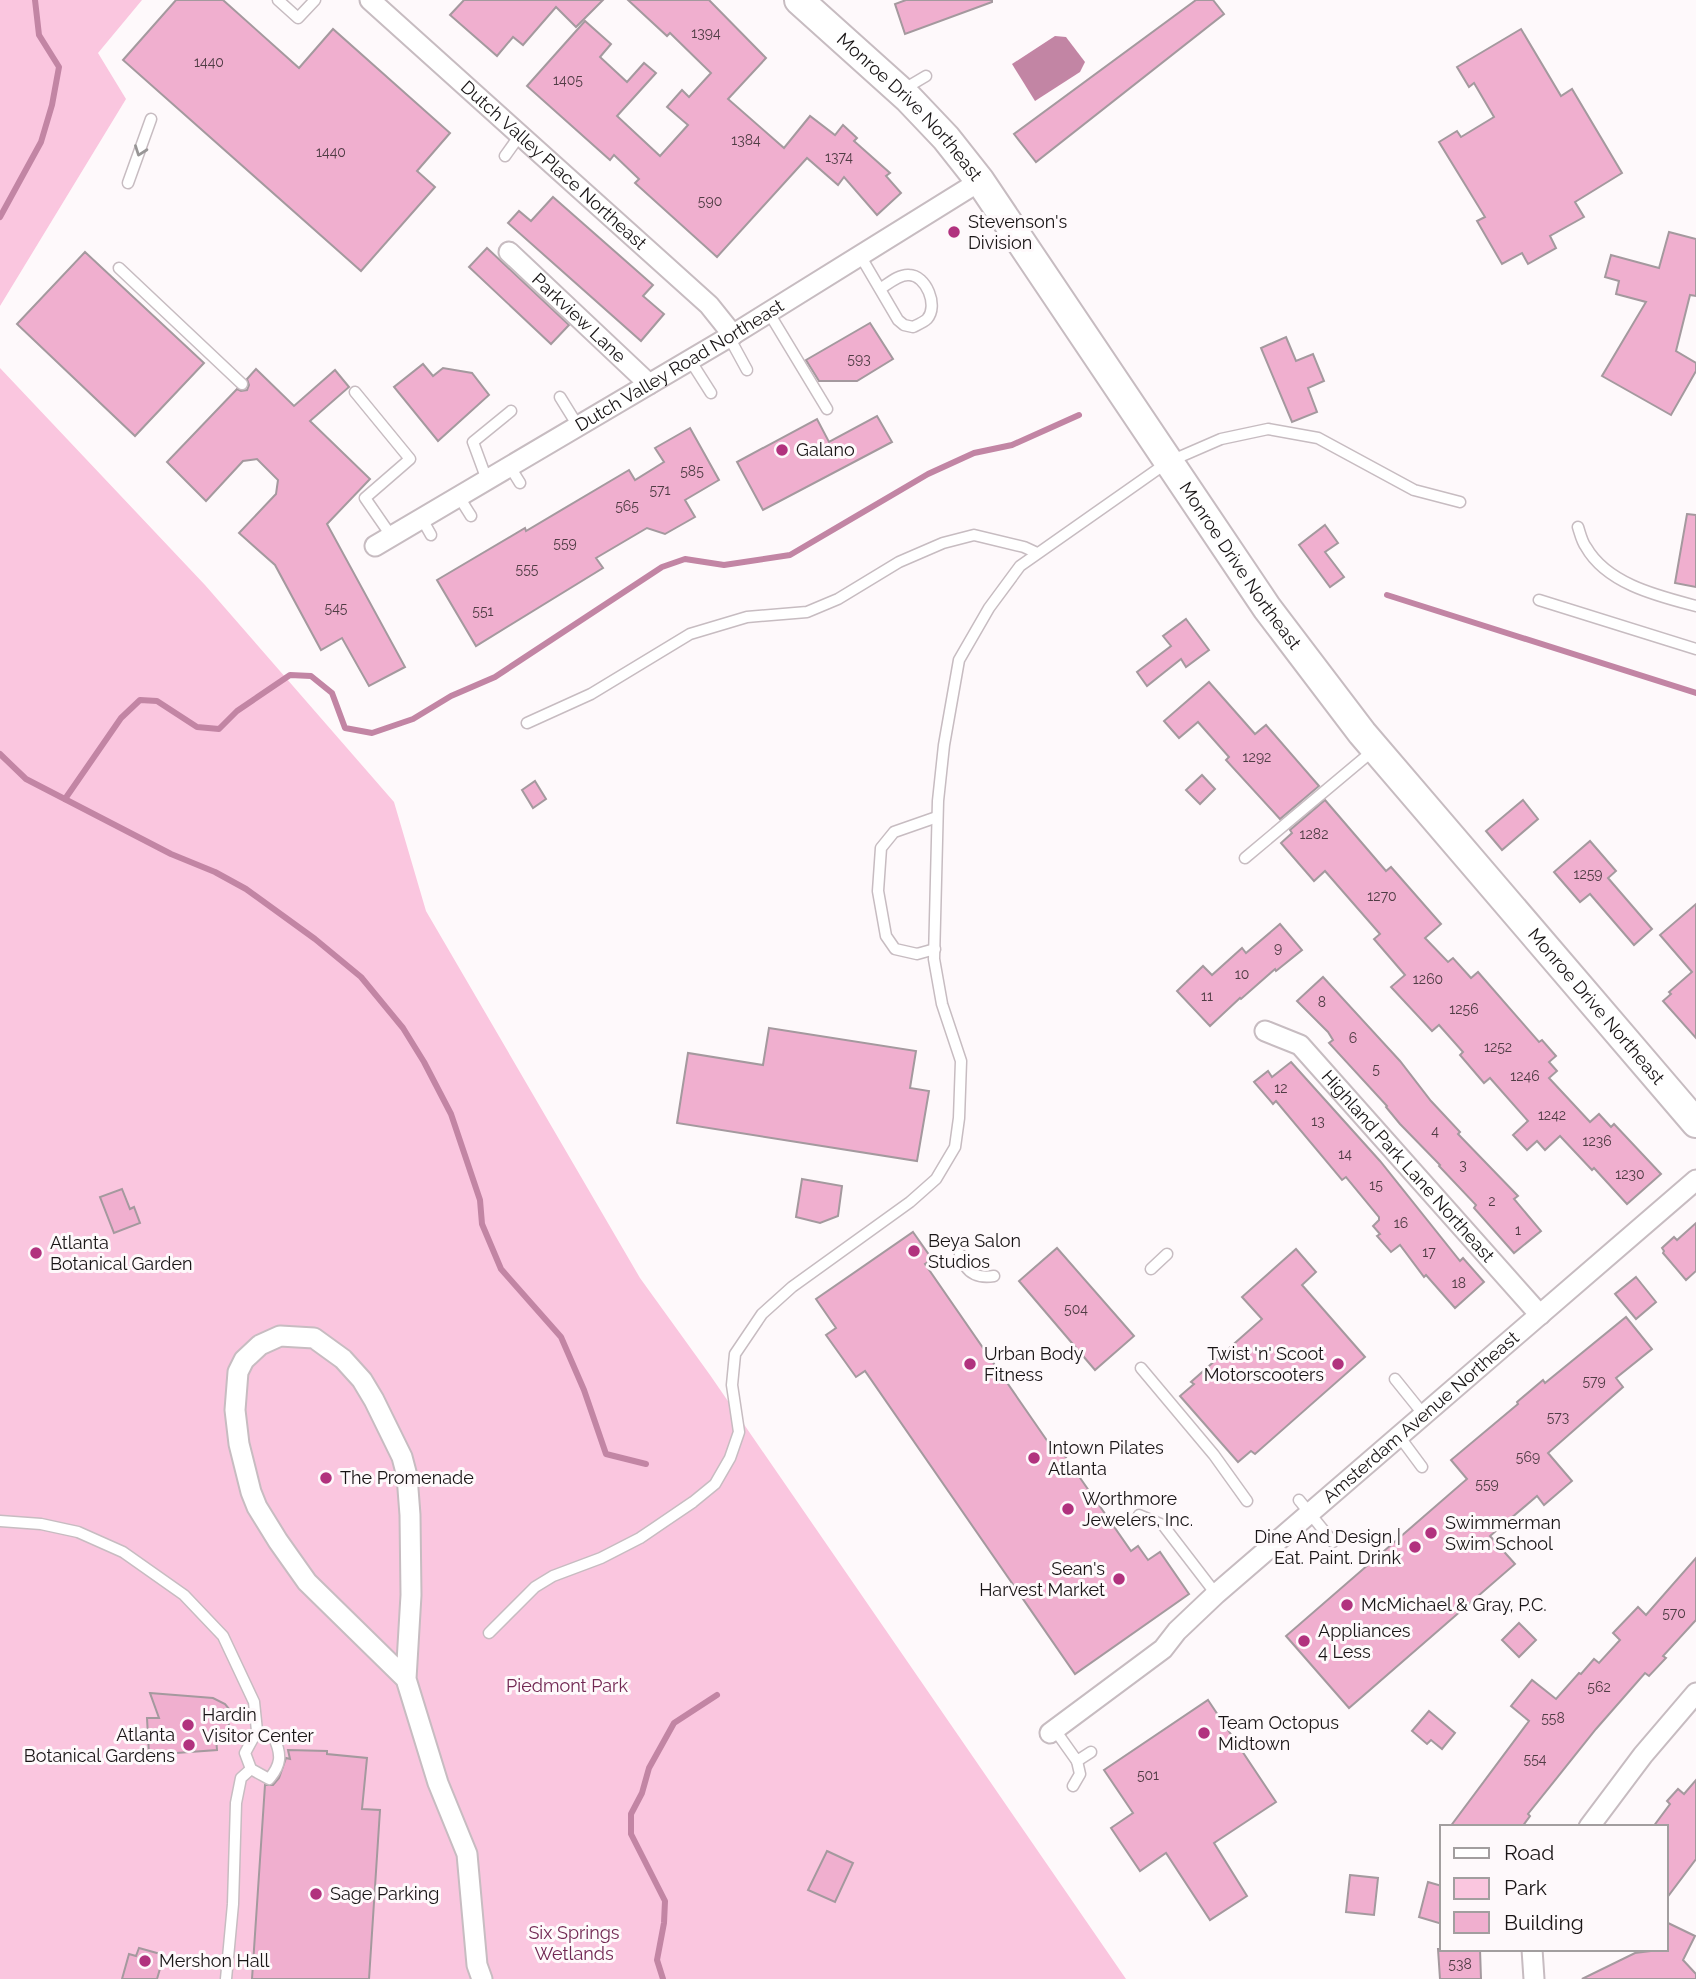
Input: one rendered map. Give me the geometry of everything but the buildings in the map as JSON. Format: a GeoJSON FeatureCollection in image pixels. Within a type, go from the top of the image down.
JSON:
{"type":"FeatureCollection","features":[{"type":"Feature","properties":{"kind":"main road","name":"Monroe Drive Northeast"},"geometry":{"type":"LineString","coordinates":[[799,0],[901,92],[946,138],[980,181],[1267,608],[1375,748],[1696,1123]]}},
{"type":"Feature","properties":{"kind":"street","name":"Dutch Valley Place Northeast"},"geometry":{"type":"LineString","coordinates":[[370,0],[709,305],[731,336]]}},
{"type":"Feature","properties":{"kind":"street","name":"Dutch Valley Road Northeast"},"geometry":{"type":"LineString","coordinates":[[383,542],[427,527],[459,497],[488,480],[515,475],[579,426],[861,257],[980,181]]}},
{"type":"Feature","properties":{"kind":"street","name":"Parkview Lane"},"geometry":{"type":"LineString","coordinates":[[509,252],[649,384]]}},
{"type":"Feature","properties":{"kind":"street","name":"Highland Park Lane Northeast"},"geometry":{"type":"LineString","coordinates":[[1265,1031],[1300,1045],[1540,1315]]}},
{"type":"Feature","properties":{"kind":"street","name":"Amsterdam Avenue Northeast"},"geometry":{"type":"LineString","coordinates":[[1052,1731],[1163,1649],[1177,1631],[1304,1507],[1399,1436],[1696,1180]]}},
{"type":"Feature","properties":{"kind":"street"},"geometry":{"type":"LineString","coordinates":[[406,1679],[307,1582],[257,1507],[239,1444],[235,1410],[238,1372],[244,1360],[260,1345],[280,1335],[314,1338],[343,1359],[362,1380],[402,1457],[407,1476],[410,1515],[411,1595],[406,1679],[438,1783],[467,1854],[474,1945],[482,1979]]}},
{"type":"Feature","properties":{"kind":"street"},"geometry":{"type":"LineString","coordinates":[[1590,1825],[1636,1763],[1696,1693]]}},
{"type":"Feature","properties":{"kind":"street"},"geometry":{"type":"LineString","coordinates":[[1532,1951],[1534,1979]]}},
{"type":"Feature","properties":{"kind":"lane"},"geometry":{"type":"LineString","coordinates":[[278,0],[298,18],[315,0]]}},
{"type":"Feature","properties":{"kind":"lane"},"geometry":{"type":"LineString","coordinates":[[901,92],[926,76]]}},
{"type":"Feature","properties":{"kind":"lane"},"geometry":{"type":"LineString","coordinates":[[128,183],[152,119]]}},
{"type":"Feature","properties":{"kind":"lane"},"geometry":{"type":"LineString","coordinates":[[505,156],[520,135]]}},
{"type":"Feature","properties":{"kind":"lane"},"geometry":{"type":"LineString","coordinates":[[861,257],[898,320],[913,327],[928,318],[932,308],[931,297],[920,279],[909,275],[880,289]]}},
{"type":"Feature","properties":{"kind":"lane"},"geometry":{"type":"LineString","coordinates":[[120,268],[242,384]]}},
{"type":"Feature","properties":{"kind":"lane"},"geometry":{"type":"LineString","coordinates":[[769,313],[827,409]]}},
{"type":"Feature","properties":{"kind":"lane"},"geometry":{"type":"LineString","coordinates":[[731,336],[747,370]]}},
{"type":"Feature","properties":{"kind":"lane"},"geometry":{"type":"LineString","coordinates":[[690,360],[711,393]]}},
{"type":"Feature","properties":{"kind":"lane"},"geometry":{"type":"LineString","coordinates":[[355,392],[410,460],[362,495],[383,542]]}},
{"type":"Feature","properties":{"kind":"lane"},"geometry":{"type":"LineString","coordinates":[[560,397],[579,426]]}},
{"type":"Feature","properties":{"kind":"lane"},"geometry":{"type":"LineString","coordinates":[[488,480],[473,442],[511,411]]}},
{"type":"Feature","properties":{"kind":"lane"},"geometry":{"type":"LineString","coordinates":[[489,1633],[535,1587],[554,1576],[601,1558],[667,1521],[715,1484],[730,1458],[739,1432],[732,1385],[735,1354],[762,1314],[792,1287],[919,1194],[936,1179],[955,1147],[961,1061],[942,1004],[934,949],[937,817],[944,745],[959,660],[989,607],[1020,566],[1168,462],[1221,439],[1268,429],[1318,438],[1414,490],[1460,502]]}},
{"type":"Feature","properties":{"kind":"lane"},"geometry":{"type":"LineString","coordinates":[[459,497],[471,516]]}},
{"type":"Feature","properties":{"kind":"lane"},"geometry":{"type":"LineString","coordinates":[[1578,527],[1586,548],[1605,569],[1638,588],[1696,606]]}},
{"type":"Feature","properties":{"kind":"lane"},"geometry":{"type":"LineString","coordinates":[[527,723],[591,694],[690,635],[747,617],[807,612],[838,599],[899,562],[943,543],[974,536],[1024,547],[1037,553]]}},
{"type":"Feature","properties":{"kind":"lane"},"geometry":{"type":"LineString","coordinates":[[1539,600],[1696,649]]}},
{"type":"Feature","properties":{"kind":"lane"},"geometry":{"type":"LineString","coordinates":[[1245,858],[1375,748]]}},
{"type":"Feature","properties":{"kind":"lane"},"geometry":{"type":"LineString","coordinates":[[934,949],[917,954],[895,949],[886,936],[878,891],[881,848],[894,832],[937,817]]}},
{"type":"Feature","properties":{"kind":"lane"},"geometry":{"type":"LineString","coordinates":[[960,1254],[963,1265],[971,1274],[982,1278],[994,1276]]}},
{"type":"Feature","properties":{"kind":"lane"},"geometry":{"type":"LineString","coordinates":[[1151,1269],[1167,1254]]}},
{"type":"Feature","properties":{"kind":"lane"},"geometry":{"type":"LineString","coordinates":[[1141,1368],[1214,1455],[1247,1501]]}},
{"type":"Feature","properties":{"kind":"lane"},"geometry":{"type":"LineString","coordinates":[[1395,1379],[1424,1415]]}},
{"type":"Feature","properties":{"kind":"lane"},"geometry":{"type":"LineString","coordinates":[[1399,1436],[1422,1467]]}},
{"type":"Feature","properties":{"kind":"lane"},"geometry":{"type":"LineString","coordinates":[[1304,1507],[1333,1542]]}},
{"type":"Feature","properties":{"kind":"lane"},"geometry":{"type":"LineString","coordinates":[[1139,1515],[1163,1525],[1216,1594]]}},
{"type":"Feature","properties":{"kind":"lane"},"geometry":{"type":"LineString","coordinates":[[0,1521],[41,1524],[78,1532],[122,1552],[184,1595],[223,1636],[254,1702],[257,1731],[246,1753],[251,1769],[269,1779],[277,1770],[281,1753],[274,1738],[257,1731]]}},
{"type":"Feature","properties":{"kind":"lane"},"geometry":{"type":"LineString","coordinates":[[1052,1731],[1077,1761],[1080,1774],[1073,1786]]}},
{"type":"Feature","properties":{"kind":"lane"},"geometry":{"type":"LineString","coordinates":[[1077,1761],[1091,1752]]}},
{"type":"Feature","properties":{"kind":"lane"},"geometry":{"type":"LineString","coordinates":[[226,1979],[233,1904],[236,1803],[241,1778],[251,1769]]}},
{"type":"Feature","properties":{"kind":"green space"},"geometry":{"type":"Polygon","coordinates":[[[0,0],[142,0],[98,53],[126,99],[0,306],[0,0]]]}},
{"type":"Feature","properties":{"kind":"green space","name":"Piedmont Park"},"geometry":{"type":"Polygon","coordinates":[[[0,368],[205,585],[394,802],[426,911],[640,1278],[710,1375],[1126,1979],[0,1979],[0,368]]]}},
{"type":"Feature","properties":{"kind":"shaded area"},"geometry":{"type":"Polygon","coordinates":[[[1055,36],[1066,37],[1085,62],[1080,72],[1035,101],[1012,64],[1055,36]]]}},
{"type":"Feature","properties":{"kind":"waterway"},"geometry":{"type":"LineString","coordinates":[[0,217],[41,142],[59,67],[39,35],[35,0]]}},
{"type":"Feature","properties":{"kind":"waterway"},"geometry":{"type":"LineString","coordinates":[[65,799],[121,718],[140,700],[157,701],[197,727],[219,729],[237,711],[290,675],[311,676],[332,693],[345,728],[372,733],[413,719],[451,696],[495,677],[662,567],[685,559],[724,565],[790,555],[928,474],[974,453],[1012,445],[1079,415]]}},
{"type":"Feature","properties":{"kind":"waterway"},"geometry":{"type":"LineString","coordinates":[[1387,595],[1696,693]]}},
{"type":"Feature","properties":{"kind":"waterway"},"geometry":{"type":"LineString","coordinates":[[0,754],[26,779],[171,854],[215,872],[246,889],[315,939],[361,977],[403,1028],[451,1114],[480,1200],[482,1224],[501,1269],[561,1337],[584,1390],[606,1454],[646,1464]]}},
{"type":"Feature","properties":{"kind":"waterway"},"geometry":{"type":"LineString","coordinates":[[663,1979],[657,1960],[665,1901],[631,1834],[631,1814],[642,1793],[649,1768],[674,1723],[717,1695]]}},
{"type":"Feature","properties":{"kind":"place","name":"Stevenson's Division"},"geometry":{"type":"Point","coordinates":[954,232]}},
{"type":"Feature","properties":{"kind":"place","name":"Galano"},"geometry":{"type":"Point","coordinates":[782,450]}},
{"type":"Feature","properties":{"kind":"place","name":"Beya Salon Studios"},"geometry":{"type":"Point","coordinates":[914,1251]}},
{"type":"Feature","properties":{"kind":"place","name":"Atlanta Botanical Garden"},"geometry":{"type":"Point","coordinates":[36,1253]}},
{"type":"Feature","properties":{"kind":"place","name":"Urban Body Fitness"},"geometry":{"type":"Point","coordinates":[970,1364]}},
{"type":"Feature","properties":{"kind":"place","name":"Twist 'n' Scoot Motorscooters"},"geometry":{"type":"Point","coordinates":[1338,1364]}},
{"type":"Feature","properties":{"kind":"place","name":"Intown Pilates Atlanta"},"geometry":{"type":"Point","coordinates":[1034,1458]}},
{"type":"Feature","properties":{"kind":"place","name":"The Promenade"},"geometry":{"type":"Point","coordinates":[326,1478]}},
{"type":"Feature","properties":{"kind":"place","name":"Worthmore Jewelers, Inc."},"geometry":{"type":"Point","coordinates":[1068,1509]}},
{"type":"Feature","properties":{"kind":"place","name":"Swimmerman Swim School"},"geometry":{"type":"Point","coordinates":[1431,1533]}},
{"type":"Feature","properties":{"kind":"place","name":"Dine And Design | Eat. Paint. Drink"},"geometry":{"type":"Point","coordinates":[1415,1547]}},
{"type":"Feature","properties":{"kind":"place","name":"Sean's Harvest Market"},"geometry":{"type":"Point","coordinates":[1119,1579]}},
{"type":"Feature","properties":{"kind":"place","name":"McMichael & Gray, P.C."},"geometry":{"type":"Point","coordinates":[1347,1605]}},
{"type":"Feature","properties":{"kind":"place","name":"Appliances 4 Less"},"geometry":{"type":"Point","coordinates":[1304,1641]}},
{"type":"Feature","properties":{"kind":"place","name":"Hardin Visitor Center"},"geometry":{"type":"Point","coordinates":[188,1725]}},
{"type":"Feature","properties":{"kind":"place","name":"Team Octopus Midtown"},"geometry":{"type":"Point","coordinates":[1204,1733]}},
{"type":"Feature","properties":{"kind":"place","name":"Atlanta Botanical Gardens"},"geometry":{"type":"Point","coordinates":[189,1745]}},
{"type":"Feature","properties":{"kind":"place","name":"Sage Parking"},"geometry":{"type":"Point","coordinates":[316,1894]}},
{"type":"Feature","properties":{"kind":"place","name":"Mershon Hall"},"geometry":{"type":"Point","coordinates":[145,1961]}},
{"type":"Feature","properties":{"kind":"park label","name":"Six Springs Wetlands"},"geometry":{"type":"Point","coordinates":[574,1944]}}]}
